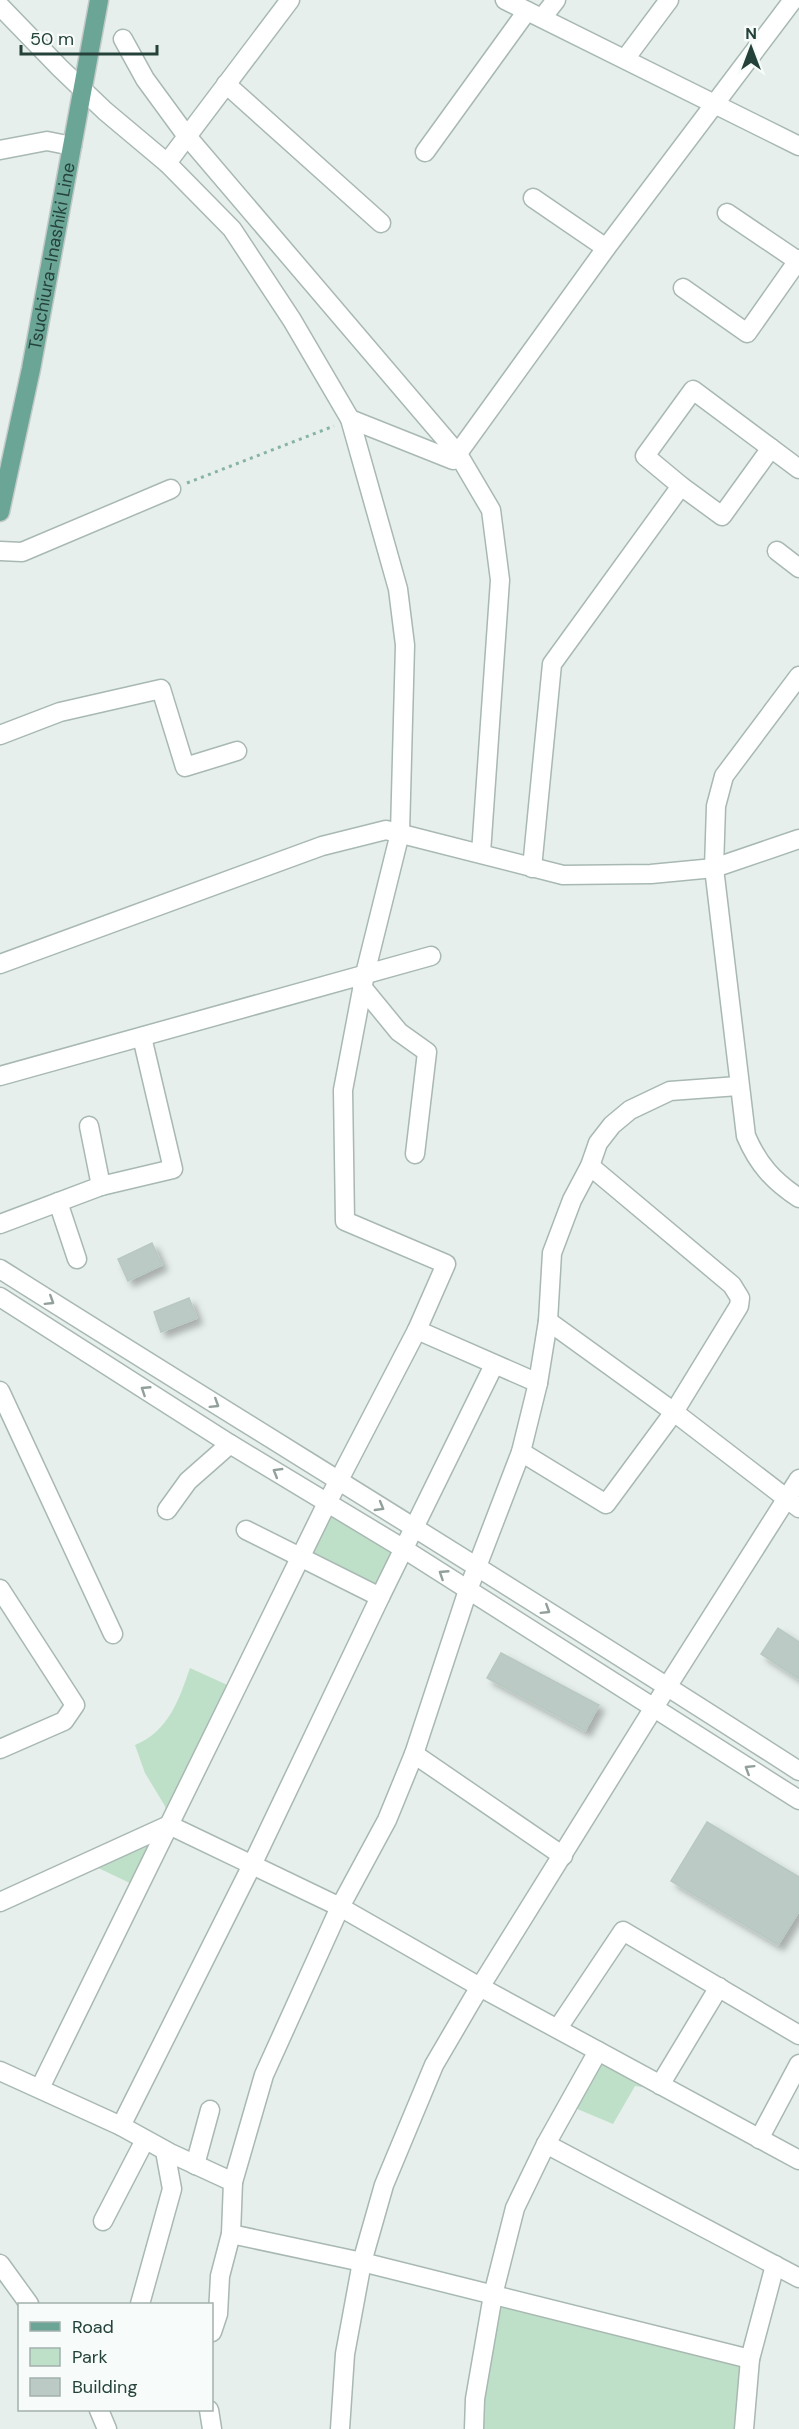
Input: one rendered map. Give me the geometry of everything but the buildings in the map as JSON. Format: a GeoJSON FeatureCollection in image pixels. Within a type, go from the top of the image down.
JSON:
{"type":"FeatureCollection","features":[{"type":"Feature","properties":{"kind":"main road","name":"Tsuchiura-Inashiki Line"},"geometry":{"type":"LineString","coordinates":[[0,512],[31,369],[99,0]]}},
{"type":"Feature","properties":{"kind":"street"},"geometry":{"type":"LineString","coordinates":[[166,163],[290,0]]}},
{"type":"Feature","properties":{"kind":"street"},"geometry":{"type":"LineString","coordinates":[[505,0],[799,146]]}},
{"type":"Feature","properties":{"kind":"street"},"geometry":{"type":"LineString","coordinates":[[425,152],[535,15],[556,0]]}},
{"type":"Feature","properties":{"kind":"street"},"geometry":{"type":"LineString","coordinates":[[625,59],[669,0]]}},
{"type":"Feature","properties":{"kind":"street"},"geometry":{"type":"LineString","coordinates":[[350,420],[453,460],[606,248],[793,0]]}},
{"type":"Feature","properties":{"kind":"street"},"geometry":{"type":"LineString","coordinates":[[0,6],[82,89],[166,163],[232,229],[292,320],[350,420],[398,589],[405,645],[400,833],[364,981],[343,1090],[345,1221],[446,1264],[417,1330],[327,1503],[40,2088]]}},
{"type":"Feature","properties":{"kind":"street"},"geometry":{"type":"LineString","coordinates":[[123,39],[145,79],[186,135],[458,454],[491,510],[500,580],[481,853]]}},
{"type":"Feature","properties":{"kind":"street"},"geometry":{"type":"LineString","coordinates":[[226,84],[381,223]]}},
{"type":"Feature","properties":{"kind":"street"},"geometry":{"type":"LineString","coordinates":[[0,150],[47,141],[72,146]]}},
{"type":"Feature","properties":{"kind":"street"},"geometry":{"type":"LineString","coordinates":[[533,198],[606,248]]}},
{"type":"Feature","properties":{"kind":"street"},"geometry":{"type":"LineString","coordinates":[[682,288],[747,333],[798,260],[727,213]]}},
{"type":"Feature","properties":{"kind":"street"},"geometry":{"type":"LineString","coordinates":[[771,448],[722,516],[645,456],[693,390],[771,448],[799,469]]}},
{"type":"Feature","properties":{"kind":"street"},"geometry":{"type":"LineString","coordinates":[[532,868],[552,664],[681,486]]}},
{"type":"Feature","properties":{"kind":"street"},"geometry":{"type":"LineString","coordinates":[[0,551],[22,552],[171,489]]}},
{"type":"Feature","properties":{"kind":"street"},"geometry":{"type":"LineString","coordinates":[[777,551],[799,568]]}},
{"type":"Feature","properties":{"kind":"street"},"geometry":{"type":"LineString","coordinates":[[799,676],[724,777],[716,806],[714,868],[738,1086],[746,1136],[755,1156],[770,1176],[799,1198]]}},
{"type":"Feature","properties":{"kind":"street"},"geometry":{"type":"LineString","coordinates":[[0,735],[60,712],[161,689],[185,766],[237,750]]}},
{"type":"Feature","properties":{"kind":"street"},"geometry":{"type":"LineString","coordinates":[[0,964],[322,846],[386,830],[562,875],[651,874],[714,868],[799,839]]}},
{"type":"Feature","properties":{"kind":"street"},"geometry":{"type":"LineString","coordinates":[[0,1076],[142,1036],[364,981],[431,956]]}},
{"type":"Feature","properties":{"kind":"street"},"geometry":{"type":"LineString","coordinates":[[364,981],[399,1032],[427,1052],[415,1154]]}},
{"type":"Feature","properties":{"kind":"street"},"geometry":{"type":"LineString","coordinates":[[0,1224],[101,1186],[173,1169],[142,1036]]}},
{"type":"Feature","properties":{"kind":"street"},"geometry":{"type":"LineString","coordinates":[[213,2329],[218,2314],[220,2276],[231,2234],[232,2182],[264,2075],[340,1907],[387,1820],[414,1754],[476,1566],[521,1452],[538,1383],[548,1321],[552,1253],[572,1200],[590,1166],[598,1143],[612,1125],[630,1110],[670,1091],[738,1086]]}},
{"type":"Feature","properties":{"kind":"street"},"geometry":{"type":"LineString","coordinates":[[89,1126],[101,1186]]}},
{"type":"Feature","properties":{"kind":"street"},"geometry":{"type":"LineString","coordinates":[[521,1452],[606,1504],[674,1412],[740,1306],[740,1298],[732,1284],[590,1166]]}},
{"type":"Feature","properties":{"kind":"street"},"geometry":{"type":"LineString","coordinates":[[58,1202],[77,1259]]}},
{"type":"Feature","properties":{"kind":"street"},"geometry":{"type":"LineString","coordinates":[[0,1269],[338,1482],[416,1527],[799,1771]]}},
{"type":"Feature","properties":{"kind":"street"},"geometry":{"type":"LineString","coordinates":[[1,1301],[404,1549],[799,1800]]}},
{"type":"Feature","properties":{"kind":"street"},"geometry":{"type":"LineString","coordinates":[[548,1321],[674,1412],[793,1504]]}},
{"type":"Feature","properties":{"kind":"street"},"geometry":{"type":"LineString","coordinates":[[417,1330],[538,1383]]}},
{"type":"Feature","properties":{"kind":"street"},"geometry":{"type":"LineString","coordinates":[[121,2126],[252,1865],[494,1365]]}},
{"type":"Feature","properties":{"kind":"street"},"geometry":{"type":"LineString","coordinates":[[0,1391],[113,1634]]}},
{"type":"Feature","properties":{"kind":"street"},"geometry":{"type":"LineString","coordinates":[[167,1510],[188,1481],[230,1444]]}},
{"type":"Feature","properties":{"kind":"street"},"geometry":{"type":"LineString","coordinates":[[340,2429],[345,2354],[362,2262],[384,2185],[434,2065],[653,1708],[793,1504],[799,1479]]}},
{"type":"Feature","properties":{"kind":"street"},"geometry":{"type":"LineString","coordinates":[[246,1530],[380,1597]]}},
{"type":"Feature","properties":{"kind":"street"},"geometry":{"type":"LineString","coordinates":[[0,1589],[75,1705],[64,1721],[0,1749]]}},
{"type":"Feature","properties":{"kind":"street"},"geometry":{"type":"LineString","coordinates":[[414,1754],[563,1856]]}},
{"type":"Feature","properties":{"kind":"street"},"geometry":{"type":"LineString","coordinates":[[169,1825],[340,1907],[480,1987],[799,2160]]}},
{"type":"Feature","properties":{"kind":"street"},"geometry":{"type":"LineString","coordinates":[[0,1902],[169,1825]]}},
{"type":"Feature","properties":{"kind":"street"},"geometry":{"type":"LineString","coordinates":[[558,2028],[623,1930],[799,2035]]}},
{"type":"Feature","properties":{"kind":"street"},"geometry":{"type":"LineString","coordinates":[[660,2085],[719,1987]]}},
{"type":"Feature","properties":{"kind":"street"},"geometry":{"type":"LineString","coordinates":[[474,2429],[475,2399],[493,2295],[515,2208],[546,2144],[598,2051]]}},
{"type":"Feature","properties":{"kind":"street"},"geometry":{"type":"LineString","coordinates":[[759,2139],[799,2064]]}},
{"type":"Feature","properties":{"kind":"street"},"geometry":{"type":"LineString","coordinates":[[0,2071],[121,2126],[165,2151],[232,2182]]}},
{"type":"Feature","properties":{"kind":"street"},"geometry":{"type":"LineString","coordinates":[[195,2165],[210,2110]]}},
{"type":"Feature","properties":{"kind":"street"},"geometry":{"type":"LineString","coordinates":[[103,2221],[145,2140]]}},
{"type":"Feature","properties":{"kind":"street"},"geometry":{"type":"LineString","coordinates":[[546,2144],[799,2278]]}},
{"type":"Feature","properties":{"kind":"street"},"geometry":{"type":"LineString","coordinates":[[140,2303],[172,2189],[165,2151]]}},
{"type":"Feature","properties":{"kind":"street"},"geometry":{"type":"LineString","coordinates":[[231,2234],[362,2262],[750,2360]]}},
{"type":"Feature","properties":{"kind":"street"},"geometry":{"type":"LineString","coordinates":[[0,2264],[28,2303]]}},
{"type":"Feature","properties":{"kind":"street"},"geometry":{"type":"LineString","coordinates":[[744,2429],[750,2360],[775,2265]]}},
{"type":"Feature","properties":{"kind":"street"},"geometry":{"type":"LineString","coordinates":[[209,2411],[212,2429]]}},
{"type":"Feature","properties":{"kind":"path"},"geometry":{"type":"LineString","coordinates":[[171,489],[350,420]]}},
{"type":"Feature","properties":{"kind":"green space"},"geometry":{"type":"Polygon","coordinates":[[[329,1508],[399,1550],[378,1593],[306,1556],[329,1508]]]}},
{"type":"Feature","properties":{"kind":"green space"},"geometry":{"type":"Polygon","coordinates":[[[190,1668],[234,1688],[167,1820],[165,1806],[145,1773],[135,1745],[156,1732],[171,1714],[190,1668]]]}},
{"type":"Feature","properties":{"kind":"green space"},"geometry":{"type":"Polygon","coordinates":[[[164,1830],[136,1886],[90,1864],[164,1830]]]}},
{"type":"Feature","properties":{"kind":"green space"},"geometry":{"type":"Polygon","coordinates":[[[600,2057],[657,2089],[635,2086],[613,2124],[575,2108],[600,2057]]]}},
{"type":"Feature","properties":{"kind":"green space"},"geometry":{"type":"Polygon","coordinates":[[[497,2300],[744,2363],[737,2429],[481,2429],[482,2401],[497,2300]]]}}]}
